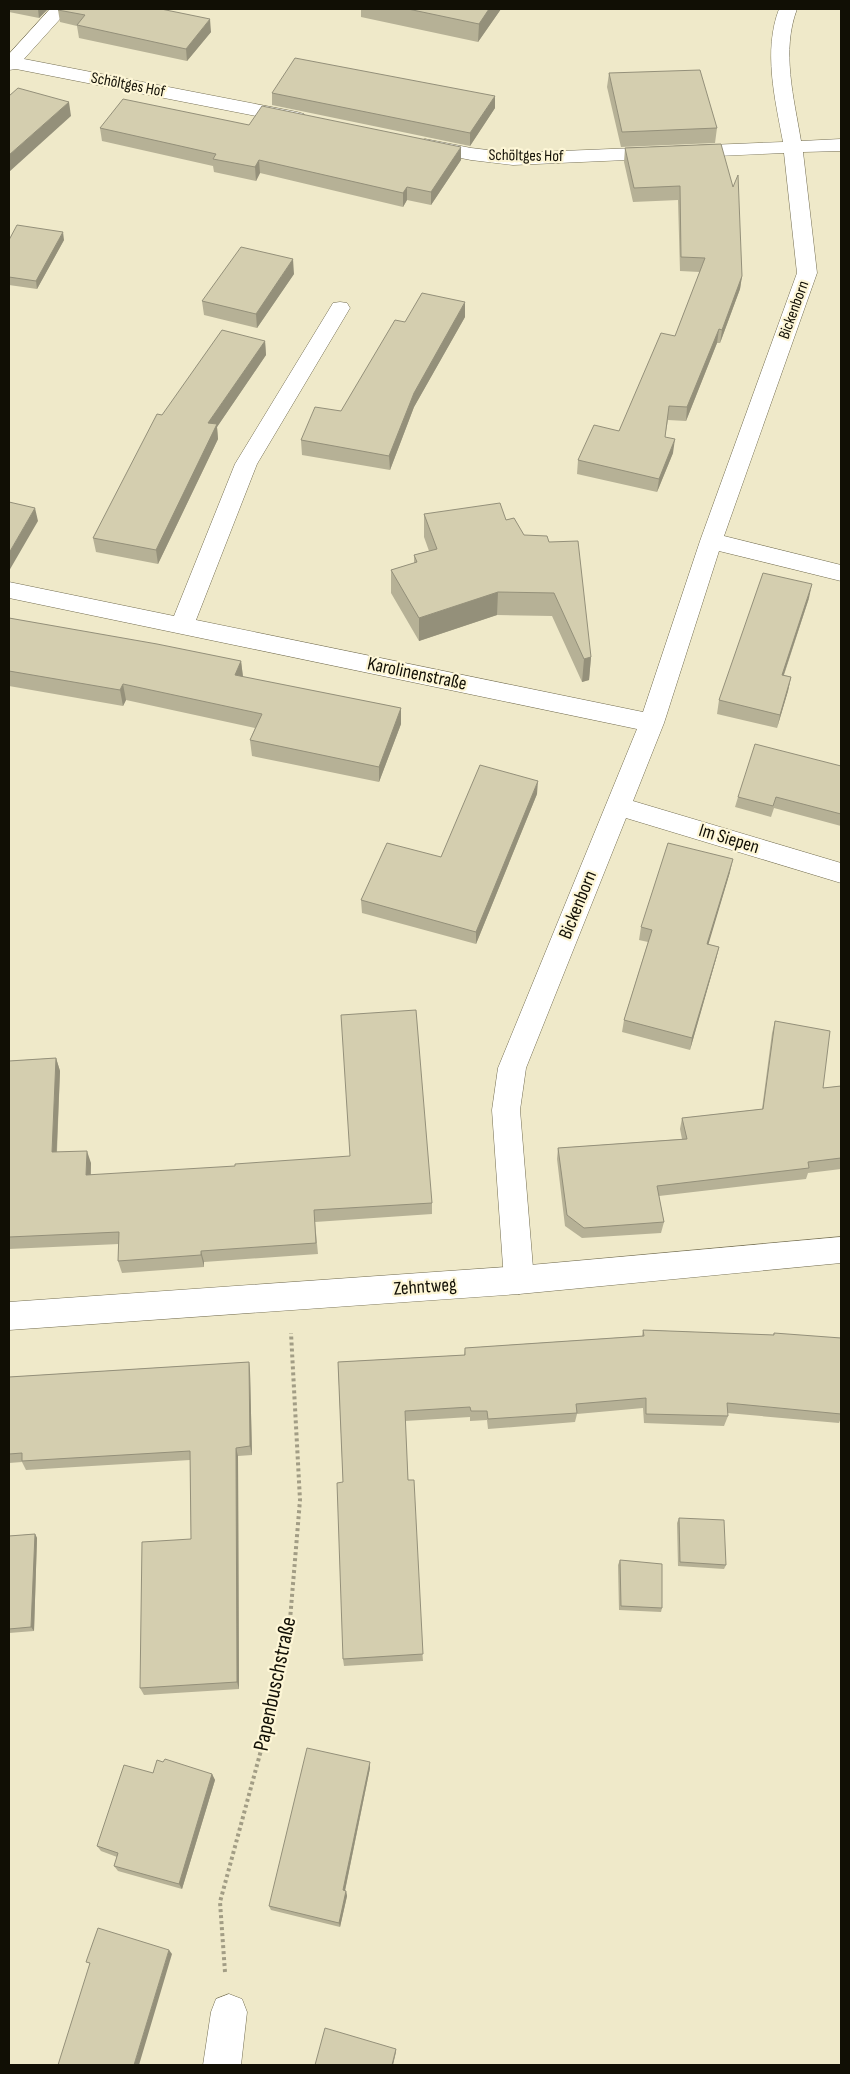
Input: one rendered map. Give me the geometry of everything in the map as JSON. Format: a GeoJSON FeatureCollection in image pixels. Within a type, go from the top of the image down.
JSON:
{"type":"FeatureCollection","features":[{"type":"Feature","properties":{"kind":"street"},"geometry":{"type":"LineString","coordinates":[[10,63],[60,9]]}},
{"type":"Feature","properties":{"kind":"street","name":"Bickenborn"},"geometry":{"type":"LineString","coordinates":[[519,1280],[506,1110],[512,1068],[652,722],[711,541],[808,273],[793,147],[780,74],[783,22],[788,9]]}},
{"type":"Feature","properties":{"kind":"street","name":"Schöltges Hof"},"geometry":{"type":"LineString","coordinates":[[10,63],[316,122]]}},
{"type":"Feature","properties":{"kind":"street","name":"Schöltges Hof"},"geometry":{"type":"LineString","coordinates":[[403,140],[472,154],[513,159],[841,145]]}},
{"type":"Feature","properties":{"kind":"street"},"geometry":{"type":"LineString","coordinates":[[182,625],[246,464],[340,308]]}},
{"type":"Feature","properties":{"kind":"street"},"geometry":{"type":"LineString","coordinates":[[711,541],[841,573]]}},
{"type":"Feature","properties":{"kind":"street","name":"Karolinenstraße"},"geometry":{"type":"LineString","coordinates":[[9,590],[652,722]]}},
{"type":"Feature","properties":{"kind":"street","name":"Im Siepen"},"geometry":{"type":"LineString","coordinates":[[618,806],[841,873]]}},
{"type":"Feature","properties":{"kind":"street","name":"Zehntweg"},"geometry":{"type":"LineString","coordinates":[[9,1316],[519,1280],[841,1250]]}},
{"type":"Feature","properties":{"kind":"street"},"geometry":{"type":"LineString","coordinates":[[222,2065],[229,2012]]}},
{"type":"Feature","properties":{"kind":"path","name":"Papenbuschstraße"},"geometry":{"type":"LineString","coordinates":[[229,2012],[220,1902],[270,1717],[290,1620],[300,1500],[290,1296]]}},
{"type":"Feature","properties":{"kind":"building"},"geometry":{"type":"Polygon","coordinates":[[[59,9],[161,9],[210,19],[186,49],[77,25],[85,15],[59,9]]]}},
{"type":"Feature","properties":{"kind":"building"},"geometry":{"type":"Polygon","coordinates":[[[408,9],[489,9],[479,24],[408,9]]]}},
{"type":"Feature","properties":{"kind":"building"},"geometry":{"type":"Polygon","coordinates":[[[295,58],[495,96],[470,133],[272,93],[295,58]]]}},
{"type":"Feature","properties":{"kind":"building"},"geometry":{"type":"Polygon","coordinates":[[[700,70],[717,128],[622,132],[609,73],[700,70]]]}},
{"type":"Feature","properties":{"kind":"building"},"geometry":{"type":"Polygon","coordinates":[[[18,88],[69,102],[9,155],[9,96],[18,88]]]}},
{"type":"Feature","properties":{"kind":"building"},"geometry":{"type":"Polygon","coordinates":[[[123,99],[249,125],[262,106],[461,147],[431,192],[407,187],[403,193],[259,160],[255,167],[213,159],[216,154],[100,128],[123,99]]]}},
{"type":"Feature","properties":{"kind":"building"},"geometry":{"type":"Polygon","coordinates":[[[721,144],[733,187],[738,175],[742,276],[722,330],[719,329],[687,407],[669,406],[665,437],[675,439],[659,479],[578,460],[594,425],[619,431],[661,333],[675,336],[705,258],[681,257],[680,186],[634,188],[625,148],[721,144]]]}},
{"type":"Feature","properties":{"kind":"building"},"geometry":{"type":"Polygon","coordinates":[[[17,225],[63,232],[36,281],[9,277],[9,240],[17,225]]]}},
{"type":"Feature","properties":{"kind":"building"},"geometry":{"type":"Polygon","coordinates":[[[241,247],[293,259],[256,314],[202,301],[241,247]]]}},
{"type":"Feature","properties":{"kind":"building"},"geometry":{"type":"Polygon","coordinates":[[[422,293],[465,302],[414,393],[389,456],[301,440],[315,407],[341,411],[395,320],[405,322],[422,293]]]}},
{"type":"Feature","properties":{"kind":"building"},"geometry":{"type":"Polygon","coordinates":[[[222,330],[265,341],[208,423],[217,424],[156,550],[93,538],[157,414],[162,415],[222,330]]]}},
{"type":"Feature","properties":{"kind":"building"},"geometry":{"type":"Polygon","coordinates":[[[9,502],[35,508],[9,553],[9,502]]]}},
{"type":"Feature","properties":{"kind":"building"},"geometry":{"type":"Polygon","coordinates":[[[500,503],[506,520],[514,518],[524,535],[547,536],[549,542],[578,541],[591,657],[584,659],[554,593],[498,592],[419,618],[391,570],[417,562],[414,555],[437,549],[424,514],[500,503]]]}},
{"type":"Feature","properties":{"kind":"building"},"geometry":{"type":"Polygon","coordinates":[[[763,573],[812,584],[782,675],[791,677],[780,715],[719,700],[763,573]]]}},
{"type":"Feature","properties":{"kind":"building"},"geometry":{"type":"Polygon","coordinates":[[[9,618],[241,661],[235,675],[401,708],[379,767],[250,740],[262,714],[123,684],[120,690],[9,671],[9,618]]]}},
{"type":"Feature","properties":{"kind":"building"},"geometry":{"type":"Polygon","coordinates":[[[755,744],[841,766],[841,814],[776,797],[773,806],[738,797],[755,744]]]}},
{"type":"Feature","properties":{"kind":"building"},"geometry":{"type":"Polygon","coordinates":[[[480,765],[538,781],[476,932],[361,900],[387,843],[441,857],[480,765]]]}},
{"type":"Feature","properties":{"kind":"building"},"geometry":{"type":"Polygon","coordinates":[[[668,843],[733,859],[707,944],[719,947],[692,1038],[624,1020],[652,930],[641,927],[668,843]]]}},
{"type":"Feature","properties":{"kind":"building"},"geometry":{"type":"Polygon","coordinates":[[[416,1010],[432,1203],[314,1210],[316,1243],[201,1251],[201,1255],[118,1261],[119,1232],[9,1237],[9,1061],[56,1058],[52,1152],[87,1151],[86,1175],[235,1166],[235,1164],[350,1156],[341,1015],[416,1010]]]}},
{"type":"Feature","properties":{"kind":"building"},"geometry":{"type":"Polygon","coordinates":[[[775,1021],[830,1031],[823,1088],[841,1086],[841,1158],[808,1162],[809,1168],[657,1186],[664,1222],[584,1228],[567,1215],[558,1148],[687,1139],[682,1118],[763,1109],[775,1021]]]}},
{"type":"Feature","properties":{"kind":"building"},"geometry":{"type":"Polygon","coordinates":[[[643,1330],[774,1335],[774,1333],[841,1338],[841,1414],[727,1403],[728,1416],[646,1414],[646,1398],[576,1404],[577,1413],[488,1419],[487,1411],[471,1411],[470,1407],[405,1411],[408,1480],[414,1480],[423,1654],[343,1659],[337,1483],[343,1482],[338,1362],[465,1355],[465,1348],[644,1336],[643,1330]]]}},
{"type":"Feature","properties":{"kind":"building"},"geometry":{"type":"Polygon","coordinates":[[[249,1362],[250,1446],[236,1448],[237,1682],[140,1688],[142,1542],[191,1539],[190,1451],[22,1461],[22,1453],[9,1454],[9,1377],[249,1362]]]}},
{"type":"Feature","properties":{"kind":"building"},"geometry":{"type":"Polygon","coordinates":[[[679,1518],[724,1520],[726,1565],[680,1562],[679,1518]]]}},
{"type":"Feature","properties":{"kind":"building"},"geometry":{"type":"Polygon","coordinates":[[[35,1534],[31,1627],[9,1629],[9,1536],[35,1534]]]}},
{"type":"Feature","properties":{"kind":"building"},"geometry":{"type":"Polygon","coordinates":[[[620,1560],[662,1564],[662,1608],[621,1606],[620,1560]]]}},
{"type":"Feature","properties":{"kind":"building"},"geometry":{"type":"Polygon","coordinates":[[[307,1748],[370,1762],[343,1890],[346,1891],[339,1923],[269,1906],[307,1748]]]}},
{"type":"Feature","properties":{"kind":"building"},"geometry":{"type":"Polygon","coordinates":[[[165,1759],[212,1774],[179,1884],[114,1866],[118,1853],[97,1846],[124,1765],[153,1773],[157,1760],[163,1762],[165,1759]]]}},
{"type":"Feature","properties":{"kind":"building"},"geometry":{"type":"Polygon","coordinates":[[[98,1928],[169,1950],[134,2065],[58,2065],[90,1963],[86,1962],[98,1928]]]}},
{"type":"Feature","properties":{"kind":"building"},"geometry":{"type":"Polygon","coordinates":[[[325,2028],[396,2049],[392,2065],[315,2065],[325,2028]]]}}]}
